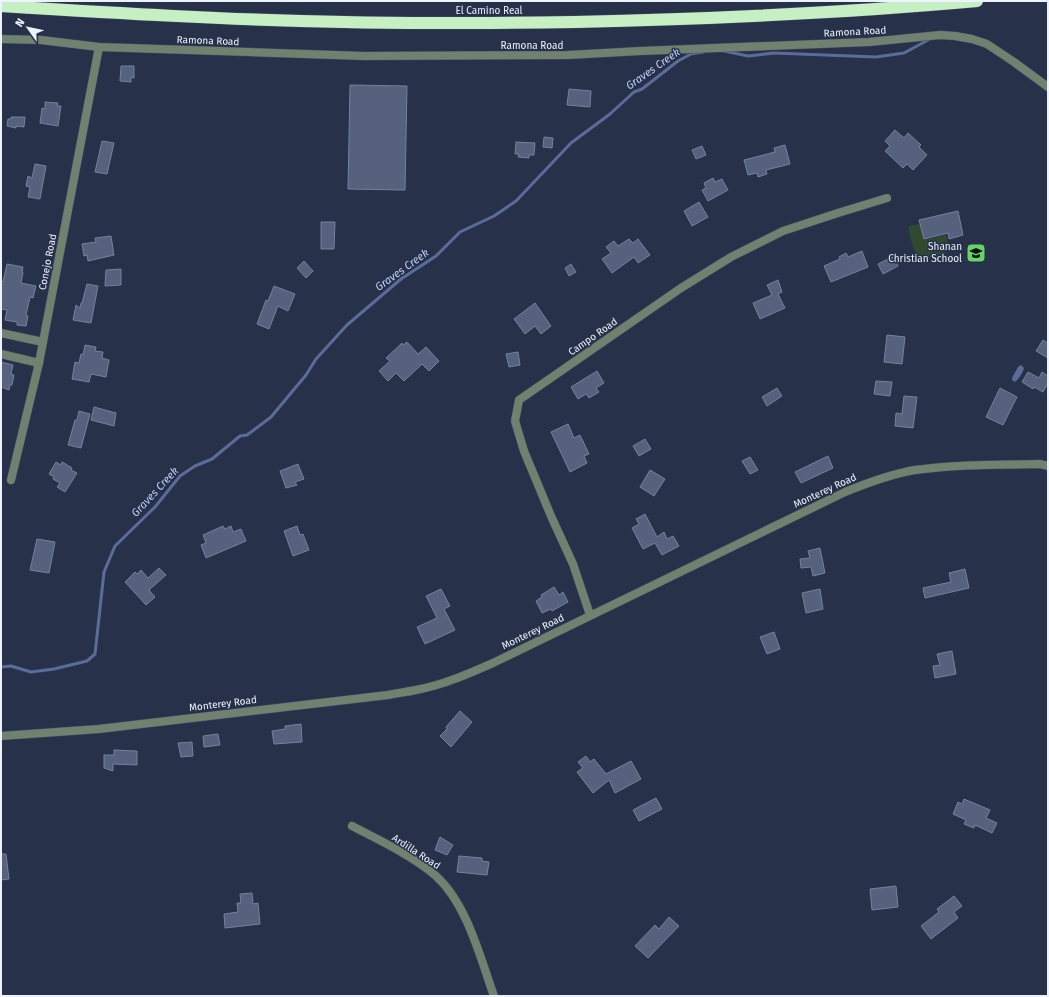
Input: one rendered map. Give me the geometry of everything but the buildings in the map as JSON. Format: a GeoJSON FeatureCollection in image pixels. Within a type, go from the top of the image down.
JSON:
{"type":"FeatureCollection","features":[{"type":"Feature","properties":{"kind":"highway","name":"El Camino Real"},"geometry":{"type":"LineString","coordinates":[[1,6],[257,20],[520,23],[759,16],[977,1]]}},
{"type":"Feature","properties":{"kind":"street","name":"Ramona Road"},"geometry":{"type":"LineString","coordinates":[[1,39],[40,40],[99,47],[364,56],[568,56],[640,51],[869,42],[940,35],[972,39],[987,44],[1048,87]]}},
{"type":"Feature","properties":{"kind":"street","name":"Conejo Road"},"geometry":{"type":"LineString","coordinates":[[11,480],[39,363],[99,47]]}},
{"type":"Feature","properties":{"kind":"street","name":"Campo Road"},"geometry":{"type":"LineString","coordinates":[[590,615],[574,564],[550,516],[524,451],[515,421],[519,400],[681,288],[731,257],[784,231],[838,212],[887,198]]}},
{"type":"Feature","properties":{"kind":"street"},"geometry":{"type":"LineString","coordinates":[[1,333],[43,342]]}},
{"type":"Feature","properties":{"kind":"street"},"geometry":{"type":"LineString","coordinates":[[1,354],[39,363]]}},
{"type":"Feature","properties":{"kind":"street","name":"Monterey Road"},"geometry":{"type":"LineString","coordinates":[[1,736],[114,727],[388,695],[417,690],[468,674],[845,492],[869,482],[913,470],[937,467],[1033,464],[1048,466]]}},
{"type":"Feature","properties":{"kind":"street","name":"Ardilla Road"},"geometry":{"type":"LineString","coordinates":[[352,826],[376,838],[423,866],[437,877],[449,891],[468,922],[494,996]]}},
{"type":"Feature","properties":{"kind":"green space"},"geometry":{"type":"Polygon","coordinates":[[[920,224],[924,240],[946,235],[948,245],[943,254],[919,260],[912,244],[908,226],[920,224]]]}},
{"type":"Feature","properties":{"kind":"water"},"geometry":{"type":"Polygon","coordinates":[[[1021,365],[1024,368],[1015,382],[1012,378],[1018,367],[1021,365]]]}},
{"type":"Feature","properties":{"kind":"waterway","name":"Graves Creek"},"geometry":{"type":"LineString","coordinates":[[724,51],[748,56],[774,53],[876,57],[904,53],[930,39]]}},
{"type":"Feature","properties":{"kind":"waterway","name":"Graves Creek"},"geometry":{"type":"LineString","coordinates":[[1,667],[11,666],[31,672],[54,669],[87,661],[95,654],[104,572],[115,546],[155,507],[180,476],[195,466],[212,459],[240,436],[247,435],[271,417],[306,375],[316,359],[347,325],[401,279],[436,256],[460,232],[494,216],[516,201],[571,143],[610,114],[634,92],[642,89],[678,61],[691,54],[703,52]]}},
{"type":"Feature","properties":{"kind":"place","name":"Shanan Christian School"},"geometry":{"type":"Point","coordinates":[976,253]}}]}
